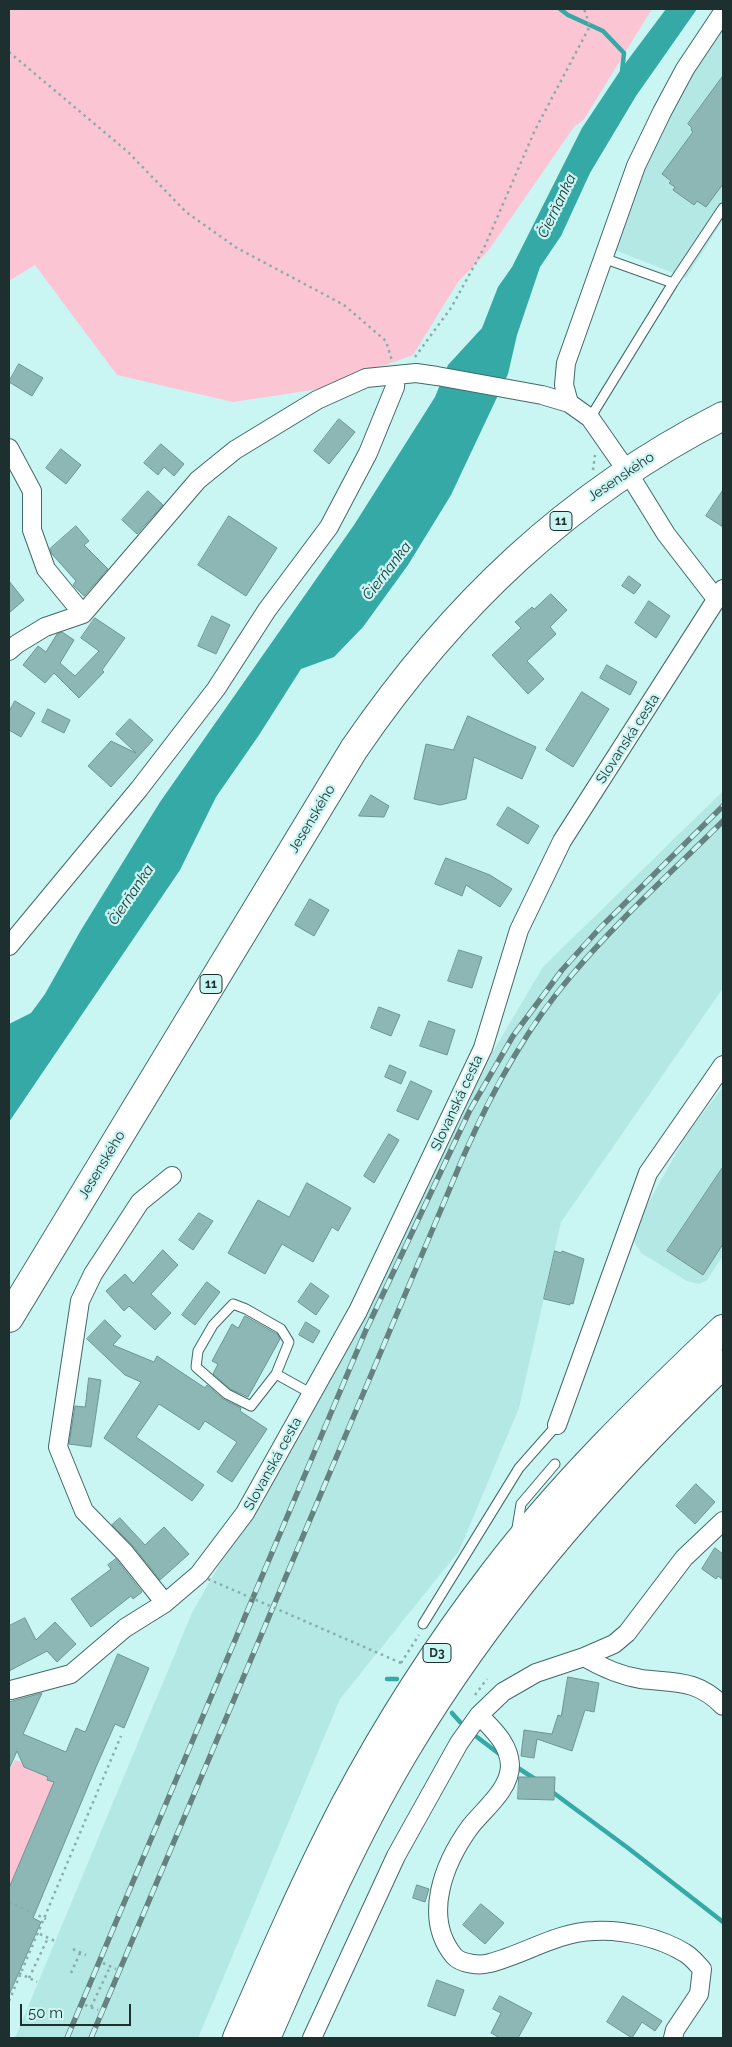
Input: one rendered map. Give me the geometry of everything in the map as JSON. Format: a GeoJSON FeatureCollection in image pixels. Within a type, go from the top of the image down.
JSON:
{"type":"FeatureCollection","features":[{"type":"Feature","properties":{"kind":"main road","name":"Jesenského"},"geometry":{"type":"LineString","coordinates":[[9,1318],[349,758],[388,700],[462,612],[498,575],[583,503],[627,472],[723,416]]}},
{"type":"Feature","properties":{"kind":"main road","name":"D3"},"geometry":{"type":"LineString","coordinates":[[237,2038],[345,1804],[377,1748],[432,1661],[494,1573],[577,1473],[618,1429],[723,1329]]}},
{"type":"Feature","properties":{"kind":"main road","name":"D3"},"geometry":{"type":"LineString","coordinates":[[266,2038],[325,1904],[368,1817],[406,1749],[446,1684],[514,1590],[582,1508],[634,1451],[723,1364]]}},
{"type":"Feature","properties":{"kind":"street"},"geometry":{"type":"LineString","coordinates":[[569,403],[564,385],[566,363],[636,166],[685,69],[723,12]]}},
{"type":"Feature","properties":{"kind":"street"},"geometry":{"type":"LineString","coordinates":[[9,946],[139,789],[216,689],[267,610],[329,527],[368,454],[399,374]]}},
{"type":"Feature","properties":{"kind":"street"},"geometry":{"type":"LineString","coordinates":[[9,651],[44,627],[82,614],[198,480],[235,450],[316,400],[366,378],[399,374],[437,376],[542,395],[569,403],[590,418],[666,534],[720,595]]}},
{"type":"Feature","properties":{"kind":"street"},"geometry":{"type":"LineString","coordinates":[[9,448],[32,492],[32,530],[46,569],[82,614]]}},
{"type":"Feature","properties":{"kind":"street","name":"Slovanská cesta"},"geometry":{"type":"LineString","coordinates":[[10,1690],[71,1674],[125,1628],[165,1603],[199,1574],[245,1513],[358,1311],[483,1048],[519,930],[562,841],[720,595]]}},
{"type":"Feature","properties":{"kind":"street"},"geometry":{"type":"LineString","coordinates":[[557,1425],[648,1173],[723,1065]]}},
{"type":"Feature","properties":{"kind":"street"},"geometry":{"type":"LineString","coordinates":[[165,1603],[125,1554],[84,1511],[58,1447],[80,1301],[93,1274],[140,1202],[172,1176]]}},
{"type":"Feature","properties":{"kind":"street"},"geometry":{"type":"LineString","coordinates":[[312,2038],[396,1856],[459,1743],[476,1706],[536,1673],[584,1657],[614,1644],[627,1633],[684,1558],[723,1521]]}},
{"type":"Feature","properties":{"kind":"street"},"geometry":{"type":"LineString","coordinates":[[584,1657],[596,1664],[640,1679],[680,1682],[704,1692],[723,1706]]}},
{"type":"Feature","properties":{"kind":"street"},"geometry":{"type":"LineString","coordinates":[[476,1706],[505,1743],[510,1764],[508,1776],[502,1790],[469,1828],[444,1872],[439,1893],[438,1918],[442,1933],[450,1950],[456,1959],[471,1964],[488,1963],[559,1938],[595,1930],[627,1933],[667,1945],[687,1954],[702,1969],[699,1994],[675,2030],[673,2038]]}},
{"type":"Feature","properties":{"kind":"lane"},"geometry":{"type":"LineString","coordinates":[[590,418],[673,283],[723,208]]}},
{"type":"Feature","properties":{"kind":"lane"},"geometry":{"type":"LineString","coordinates":[[603,258],[673,283]]}},
{"type":"Feature","properties":{"kind":"lane"},"geometry":{"type":"LineString","coordinates":[[233,1304],[281,1328],[289,1342],[276,1374],[251,1406],[227,1394],[196,1367],[198,1351],[214,1326],[233,1304]]}},
{"type":"Feature","properties":{"kind":"lane"},"geometry":{"type":"LineString","coordinates":[[276,1374],[312,1394]]}},
{"type":"Feature","properties":{"kind":"lane"},"geometry":{"type":"LineString","coordinates":[[422,1629],[519,1468],[557,1425]]}},
{"type":"Feature","properties":{"kind":"lane"},"geometry":{"type":"LineString","coordinates":[[516,1547],[517,1523],[521,1504],[555,1464]]}},
{"type":"Feature","properties":{"kind":"path"},"geometry":{"type":"LineString","coordinates":[[399,374],[451,308],[484,248],[535,130],[590,26],[584,9]]}},
{"type":"Feature","properties":{"kind":"path"},"geometry":{"type":"LineString","coordinates":[[9,52],[128,152],[186,212],[237,248],[344,305],[386,341],[399,374]]}},
{"type":"Feature","properties":{"kind":"path"},"geometry":{"type":"LineString","coordinates":[[591,473],[596,457],[594,451],[596,450]]}},
{"type":"Feature","properties":{"kind":"path"},"geometry":{"type":"LineString","coordinates":[[208,1579],[401,1663],[422,1629]]}},
{"type":"Feature","properties":{"kind":"path"},"geometry":{"type":"LineString","coordinates":[[476,1706],[487,1679]]}},
{"type":"Feature","properties":{"kind":"path"},"geometry":{"type":"LineString","coordinates":[[9,2001],[46,1919],[121,1736]]}},
{"type":"Feature","properties":{"kind":"path"},"geometry":{"type":"LineString","coordinates":[[9,1902],[46,1919]]}},
{"type":"Feature","properties":{"kind":"path"},"geometry":{"type":"LineString","coordinates":[[40,1934],[55,1941]]}},
{"type":"Feature","properties":{"kind":"path"},"geometry":{"type":"LineString","coordinates":[[29,1978],[48,1938]]}},
{"type":"Feature","properties":{"kind":"path"},"geometry":{"type":"LineString","coordinates":[[73,1949],[86,1956]]}},
{"type":"Feature","properties":{"kind":"path"},"geometry":{"type":"LineString","coordinates":[[71,1973],[80,1953]]}},
{"type":"Feature","properties":{"kind":"path"},"geometry":{"type":"LineString","coordinates":[[102,1963],[116,1969]]}},
{"type":"Feature","properties":{"kind":"path"},"geometry":{"type":"LineString","coordinates":[[91,2007],[110,1967]]}},
{"type":"Feature","properties":{"kind":"path"},"geometry":{"type":"LineString","coordinates":[[20,1974],[37,1982]]}},
{"type":"Feature","properties":{"kind":"path"},"geometry":{"type":"LineString","coordinates":[[85,2005],[98,2010]]}},
{"type":"Feature","properties":{"kind":"shaded area"},"geometry":{"type":"Polygon","coordinates":[[[9,9],[652,9],[584,119],[574,127],[488,251],[458,282],[413,355],[319,389],[233,402],[117,375],[35,265],[9,281],[9,9]]]}},
{"type":"Feature","properties":{"kind":"shaded area"},"geometry":{"type":"Polygon","coordinates":[[[723,26],[723,220],[686,278],[610,248],[635,177],[683,84],[723,26]]]}},
{"type":"Feature","properties":{"kind":"shaded area"},"geometry":{"type":"Polygon","coordinates":[[[723,791],[723,988],[561,1222],[519,1408],[459,1551],[340,1699],[198,2038],[15,2038],[192,1613],[286,1447],[457,1112],[543,967],[723,791]]]}},
{"type":"Feature","properties":{"kind":"shaded area"},"geometry":{"type":"Polygon","coordinates":[[[723,1087],[723,1256],[706,1281],[699,1284],[687,1281],[641,1253],[633,1240],[646,1207],[687,1134],[723,1087]]]}},
{"type":"Feature","properties":{"kind":"shaded area"},"geometry":{"type":"Polygon","coordinates":[[[15,1760],[26,1764],[37,1773],[39,1770],[55,1780],[9,1888],[9,1771],[15,1760]]]}},
{"type":"Feature","properties":{"kind":"water","name":"Čierňanka"},"geometry":{"type":"Polygon","coordinates":[[[666,9],[697,9],[636,96],[590,173],[561,236],[540,267],[517,335],[508,374],[451,495],[408,565],[363,627],[334,657],[301,669],[259,735],[216,797],[180,870],[9,1122],[9,1024],[31,1013],[45,994],[81,930],[160,802],[354,525],[435,397],[448,365],[482,328],[498,287],[512,267],[582,128],[624,65],[666,9]]]}},
{"type":"Feature","properties":{"kind":"building"},"geometry":{"type":"Polygon","coordinates":[[[723,76],[723,184],[706,207],[697,201],[694,205],[673,190],[675,187],[669,183],[671,181],[662,174],[693,132],[688,124],[723,76]]]}},
{"type":"Feature","properties":{"kind":"building"},"geometry":{"type":"Polygon","coordinates":[[[19,364],[43,378],[32,396],[9,382],[19,364]]]}},
{"type":"Feature","properties":{"kind":"building"},"geometry":{"type":"Polygon","coordinates":[[[339,419],[355,432],[329,464],[314,451],[339,419]]]}},
{"type":"Feature","properties":{"kind":"building"},"geometry":{"type":"Polygon","coordinates":[[[161,444],[184,464],[174,476],[164,467],[158,475],[144,463],[161,444]]]}},
{"type":"Feature","properties":{"kind":"building"},"geometry":{"type":"Polygon","coordinates":[[[61,449],[81,465],[66,484],[46,468],[61,449]]]}},
{"type":"Feature","properties":{"kind":"building"},"geometry":{"type":"Polygon","coordinates":[[[723,490],[723,527],[706,516],[723,490]]]}},
{"type":"Feature","properties":{"kind":"building"},"geometry":{"type":"Polygon","coordinates":[[[148,491],[163,505],[137,534],[122,520],[148,491]]]}},
{"type":"Feature","properties":{"kind":"building"},"geometry":{"type":"Polygon","coordinates":[[[229,516],[277,548],[246,596],[198,565],[229,516]]]}},
{"type":"Feature","properties":{"kind":"building"},"geometry":{"type":"Polygon","coordinates":[[[76,526],[89,541],[84,545],[108,569],[84,596],[73,585],[76,581],[52,554],[50,549],[76,526]]]}},
{"type":"Feature","properties":{"kind":"building"},"geometry":{"type":"Polygon","coordinates":[[[629,576],[641,585],[634,594],[622,586],[629,576]]]}},
{"type":"Feature","properties":{"kind":"building"},"geometry":{"type":"Polygon","coordinates":[[[9,581],[24,600],[9,613],[9,581]]]}},
{"type":"Feature","properties":{"kind":"building"},"geometry":{"type":"Polygon","coordinates":[[[551,594],[567,610],[550,627],[556,634],[527,661],[544,679],[528,694],[492,655],[521,628],[515,622],[551,594]]]}},
{"type":"Feature","properties":{"kind":"building"},"geometry":{"type":"Polygon","coordinates":[[[649,601],[670,616],[656,638],[635,623],[649,601]]]}},
{"type":"Feature","properties":{"kind":"building"},"geometry":{"type":"Polygon","coordinates":[[[212,616],[230,625],[216,654],[198,646],[212,616]]]}},
{"type":"Feature","properties":{"kind":"building"},"geometry":{"type":"Polygon","coordinates":[[[95,618],[125,638],[102,670],[104,672],[79,698],[54,673],[45,683],[23,665],[38,646],[46,652],[57,634],[62,632],[74,640],[60,663],[75,676],[99,651],[81,638],[95,618]]]}},
{"type":"Feature","properties":{"kind":"building"},"geometry":{"type":"Polygon","coordinates":[[[607,665],[637,682],[630,695],[600,678],[607,665]]]}},
{"type":"Feature","properties":{"kind":"building"},"geometry":{"type":"Polygon","coordinates":[[[582,692],[609,709],[573,767],[546,750],[582,692]]]}},
{"type":"Feature","properties":{"kind":"building"},"geometry":{"type":"Polygon","coordinates":[[[15,701],[35,713],[21,737],[9,730],[9,712],[15,701]]]}},
{"type":"Feature","properties":{"kind":"building"},"geometry":{"type":"Polygon","coordinates":[[[48,709],[70,720],[64,733],[42,722],[48,709]]]}},
{"type":"Feature","properties":{"kind":"building"},"geometry":{"type":"Polygon","coordinates":[[[468,716],[536,747],[522,779],[474,757],[466,799],[440,805],[414,799],[426,744],[453,750],[468,716]]]}},
{"type":"Feature","properties":{"kind":"building"},"geometry":{"type":"Polygon","coordinates":[[[130,719],[153,740],[111,787],[88,766],[111,741],[136,753],[116,734],[130,719]]]}},
{"type":"Feature","properties":{"kind":"building"},"geometry":{"type":"Polygon","coordinates":[[[371,795],[389,806],[384,817],[359,816],[371,795]]]}},
{"type":"Feature","properties":{"kind":"building"},"geometry":{"type":"Polygon","coordinates":[[[508,807],[539,826],[528,844],[497,825],[508,807]]]}},
{"type":"Feature","properties":{"kind":"building"},"geometry":{"type":"Polygon","coordinates":[[[446,858],[490,875],[512,889],[500,907],[466,885],[462,896],[435,884],[446,858]]]}},
{"type":"Feature","properties":{"kind":"building"},"geometry":{"type":"Polygon","coordinates":[[[310,899],[329,910],[314,936],[295,925],[310,899]]]}},
{"type":"Feature","properties":{"kind":"building"},"geometry":{"type":"Polygon","coordinates":[[[459,950],[482,957],[472,988],[448,981],[459,950]]]}},
{"type":"Feature","properties":{"kind":"building"},"geometry":{"type":"Polygon","coordinates":[[[379,1007],[400,1015],[391,1036],[371,1028],[379,1007]]]}},
{"type":"Feature","properties":{"kind":"building"},"geometry":{"type":"Polygon","coordinates":[[[429,1021],[455,1030],[447,1055],[420,1046],[429,1021]]]}},
{"type":"Feature","properties":{"kind":"building"},"geometry":{"type":"Polygon","coordinates":[[[390,1065],[406,1072],[401,1084],[385,1077],[390,1065]]]}},
{"type":"Feature","properties":{"kind":"building"},"geometry":{"type":"Polygon","coordinates":[[[411,1081],[432,1091],[418,1120],[397,1111],[411,1081]]]}},
{"type":"Feature","properties":{"kind":"building"},"geometry":{"type":"Polygon","coordinates":[[[389,1134],[399,1140],[374,1183],[364,1176],[389,1134]]]}},
{"type":"Feature","properties":{"kind":"building"},"geometry":{"type":"Polygon","coordinates":[[[723,1167],[723,1244],[703,1275],[667,1251],[723,1167]]]}},
{"type":"Feature","properties":{"kind":"building"},"geometry":{"type":"Polygon","coordinates":[[[307,1183],[351,1208],[338,1231],[332,1227],[313,1262],[282,1244],[265,1274],[228,1253],[258,1200],[289,1217],[307,1183]]]}},
{"type":"Feature","properties":{"kind":"building"},"geometry":{"type":"Polygon","coordinates":[[[199,1213],[213,1221],[193,1250],[179,1240],[199,1213]]]}},
{"type":"Feature","properties":{"kind":"building"},"geometry":{"type":"Polygon","coordinates":[[[163,1250],[178,1265],[151,1294],[171,1313],[155,1330],[129,1306],[124,1311],[106,1291],[125,1274],[133,1283],[163,1250]]]}},
{"type":"Feature","properties":{"kind":"building"},"geometry":{"type":"Polygon","coordinates":[[[555,1251],[561,1253],[562,1251],[584,1259],[573,1304],[570,1303],[570,1305],[544,1299],[555,1251]]]}},
{"type":"Feature","properties":{"kind":"building"},"geometry":{"type":"Polygon","coordinates":[[[207,1282],[220,1292],[195,1325],[182,1315],[207,1282]]]}},
{"type":"Feature","properties":{"kind":"building"},"geometry":{"type":"Polygon","coordinates":[[[311,1283],[329,1296],[316,1315],[298,1302],[311,1283]]]}},
{"type":"Feature","properties":{"kind":"building"},"geometry":{"type":"Polygon","coordinates":[[[245,1316],[277,1334],[280,1339],[248,1397],[230,1389],[213,1374],[218,1364],[212,1361],[232,1324],[238,1328],[245,1316]]]}},
{"type":"Feature","properties":{"kind":"building"},"geometry":{"type":"Polygon","coordinates":[[[105,1320],[121,1336],[113,1345],[154,1362],[157,1356],[205,1388],[207,1385],[223,1399],[241,1408],[240,1411],[267,1429],[232,1482],[217,1472],[237,1442],[205,1421],[199,1430],[159,1404],[136,1437],[204,1485],[192,1501],[104,1438],[141,1382],[125,1375],[87,1339],[105,1320]]]}},
{"type":"Feature","properties":{"kind":"building"},"geometry":{"type":"Polygon","coordinates":[[[306,1322],[320,1331],[313,1343],[299,1335],[306,1322]]]}},
{"type":"Feature","properties":{"kind":"building"},"geometry":{"type":"Polygon","coordinates":[[[89,1378],[101,1380],[91,1447],[69,1444],[75,1406],[85,1407],[89,1378]]]}},
{"type":"Feature","properties":{"kind":"building"},"geometry":{"type":"Polygon","coordinates":[[[696,1484],[715,1502],[695,1524],[676,1506],[696,1484]]]}},
{"type":"Feature","properties":{"kind":"building"},"geometry":{"type":"Polygon","coordinates":[[[120,1518],[145,1545],[164,1527],[189,1554],[160,1580],[133,1546],[112,1525],[120,1518]]]}},
{"type":"Feature","properties":{"kind":"building"},"geometry":{"type":"Polygon","coordinates":[[[715,1548],[723,1554],[723,1580],[718,1576],[716,1579],[702,1569],[715,1548]]]}},
{"type":"Feature","properties":{"kind":"building"},"geometry":{"type":"Polygon","coordinates":[[[116,1559],[142,1592],[133,1599],[131,1596],[91,1627],[71,1599],[111,1569],[108,1565],[116,1559]]]}},
{"type":"Feature","properties":{"kind":"building"},"geometry":{"type":"Polygon","coordinates":[[[25,1618],[36,1640],[55,1622],[76,1644],[57,1662],[47,1651],[9,1671],[9,1626],[25,1618]]]}},
{"type":"Feature","properties":{"kind":"building"},"geometry":{"type":"Polygon","coordinates":[[[118,1654],[149,1668],[124,1728],[115,1724],[96,1767],[33,1918],[41,1922],[9,1995],[9,1888],[54,1782],[47,1780],[48,1777],[24,1767],[17,1751],[9,1769],[9,1702],[42,1693],[23,1734],[66,1752],[76,1728],[85,1732],[118,1654]]]}},
{"type":"Feature","properties":{"kind":"building"},"geometry":{"type":"Polygon","coordinates":[[[568,1677],[599,1683],[594,1712],[585,1710],[572,1751],[537,1739],[534,1758],[521,1756],[524,1730],[552,1734],[558,1715],[561,1716],[568,1677]]]}},
{"type":"Feature","properties":{"kind":"building"},"geometry":{"type":"Polygon","coordinates":[[[519,1777],[555,1777],[554,1800],[518,1799],[519,1777]]]}},
{"type":"Feature","properties":{"kind":"building"},"geometry":{"type":"Polygon","coordinates":[[[417,1885],[429,1889],[425,1902],[413,1898],[417,1885]]]}},
{"type":"Feature","properties":{"kind":"building"},"geometry":{"type":"Polygon","coordinates":[[[481,1904],[504,1923],[485,1944],[463,1925],[481,1904]]]}},
{"type":"Feature","properties":{"kind":"building"},"geometry":{"type":"Polygon","coordinates":[[[437,1980],[464,1990],[455,2016],[428,2006],[437,1980]]]}},
{"type":"Feature","properties":{"kind":"building"},"geometry":{"type":"Polygon","coordinates":[[[500,1996],[532,2013],[518,2038],[500,2038],[491,2033],[501,2013],[493,2009],[500,1996]]]}},
{"type":"Feature","properties":{"kind":"building"},"geometry":{"type":"Polygon","coordinates":[[[623,1996],[662,2021],[655,2031],[642,2022],[632,2038],[607,2022],[623,1996]]]}},
{"type":"Feature","properties":{"kind":"waterway"},"geometry":{"type":"LineString","coordinates":[[560,9],[568,15],[603,31],[624,53],[622,72]]}},
{"type":"Feature","properties":{"kind":"waterway"},"geometry":{"type":"LineString","coordinates":[[387,1679],[397,1679]]}},
{"type":"Feature","properties":{"kind":"waterway"},"geometry":{"type":"LineString","coordinates":[[452,1713],[460,1722]]}},
{"type":"Feature","properties":{"kind":"waterway"},"geometry":{"type":"LineString","coordinates":[[477,1737],[502,1756]]}},
{"type":"Feature","properties":{"kind":"waterway"},"geometry":{"type":"LineString","coordinates":[[518,1768],[535,1779]]}},
{"type":"Feature","properties":{"kind":"waterway"},"geometry":{"type":"LineString","coordinates":[[551,1791],[723,1922]]}},
{"type":"Feature","properties":{"kind":"railway"},"geometry":{"type":"LineString","coordinates":[[67,2038],[366,1330],[470,1110],[513,1036],[562,970],[600,928],[723,806]]}},
{"type":"Feature","properties":{"kind":"railway"},"geometry":{"type":"LineString","coordinates":[[91,2038],[464,1155],[498,1084],[524,1039],[571,976],[626,916],[723,821]]}}]}
